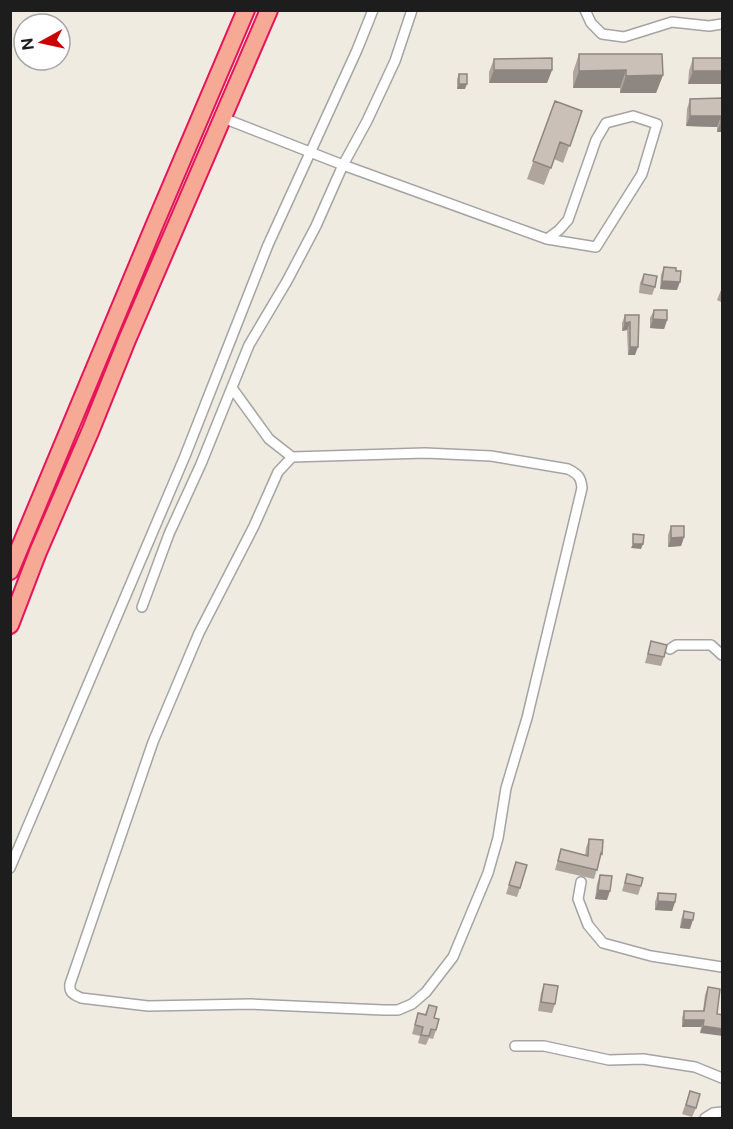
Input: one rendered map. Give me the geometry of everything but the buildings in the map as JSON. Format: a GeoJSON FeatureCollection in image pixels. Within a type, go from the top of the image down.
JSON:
{"type":"FeatureCollection","features":[{"type":"Feature","properties":{"kind":"highway"},"geometry":{"type":"LineString","coordinates":[[10,571],[246,10]]}},
{"type":"Feature","properties":{"kind":"highway"},"geometry":{"type":"LineString","coordinates":[[10,625],[127,340],[269,10]]}},
{"type":"Feature","properties":{"kind":"street"},"geometry":{"type":"LineString","coordinates":[[10,868],[185,456],[268,245],[312,151],[373,10]]}},
{"type":"Feature","properties":{"kind":"street"},"geometry":{"type":"LineString","coordinates":[[142,607],[169,534],[249,345],[316,226],[343,165],[396,61],[412,10]]}},
{"type":"Feature","properties":{"kind":"street"},"geometry":{"type":"LineString","coordinates":[[585,10],[591,23],[602,34],[624,38],[672,22],[709,26],[723,24]]}},
{"type":"Feature","properties":{"kind":"street"},"geometry":{"type":"LineString","coordinates":[[224,118],[343,165],[547,239],[596,247],[642,174],[657,124],[633,116],[606,123],[596,140],[568,220],[560,230],[547,239]]}},
{"type":"Feature","properties":{"kind":"street"},"geometry":{"type":"LineString","coordinates":[[232,388],[269,439],[292,457],[425,453],[491,456],[567,469],[577,473],[581,479],[582,488],[534,686],[506,788],[498,838],[471,918],[453,957],[426,992],[412,1004],[398,1010],[251,1004],[148,1006],[81,998],[69,990],[71,978],[153,742],[199,633],[254,526],[278,472],[292,457]]}},
{"type":"Feature","properties":{"kind":"street"},"geometry":{"type":"LineString","coordinates":[[670,649],[676,645],[711,645],[723,655]]}},
{"type":"Feature","properties":{"kind":"street"},"geometry":{"type":"LineString","coordinates":[[581,882],[578,899],[588,925],[603,943],[651,956],[723,967]]}},
{"type":"Feature","properties":{"kind":"street"},"geometry":{"type":"LineString","coordinates":[[515,1046],[572,1051],[609,1060],[643,1059],[695,1067],[723,1078]]}},
{"type":"Feature","properties":{"kind":"street"},"geometry":{"type":"LineString","coordinates":[[705,1119],[713,1113],[723,1112]]}}]}
